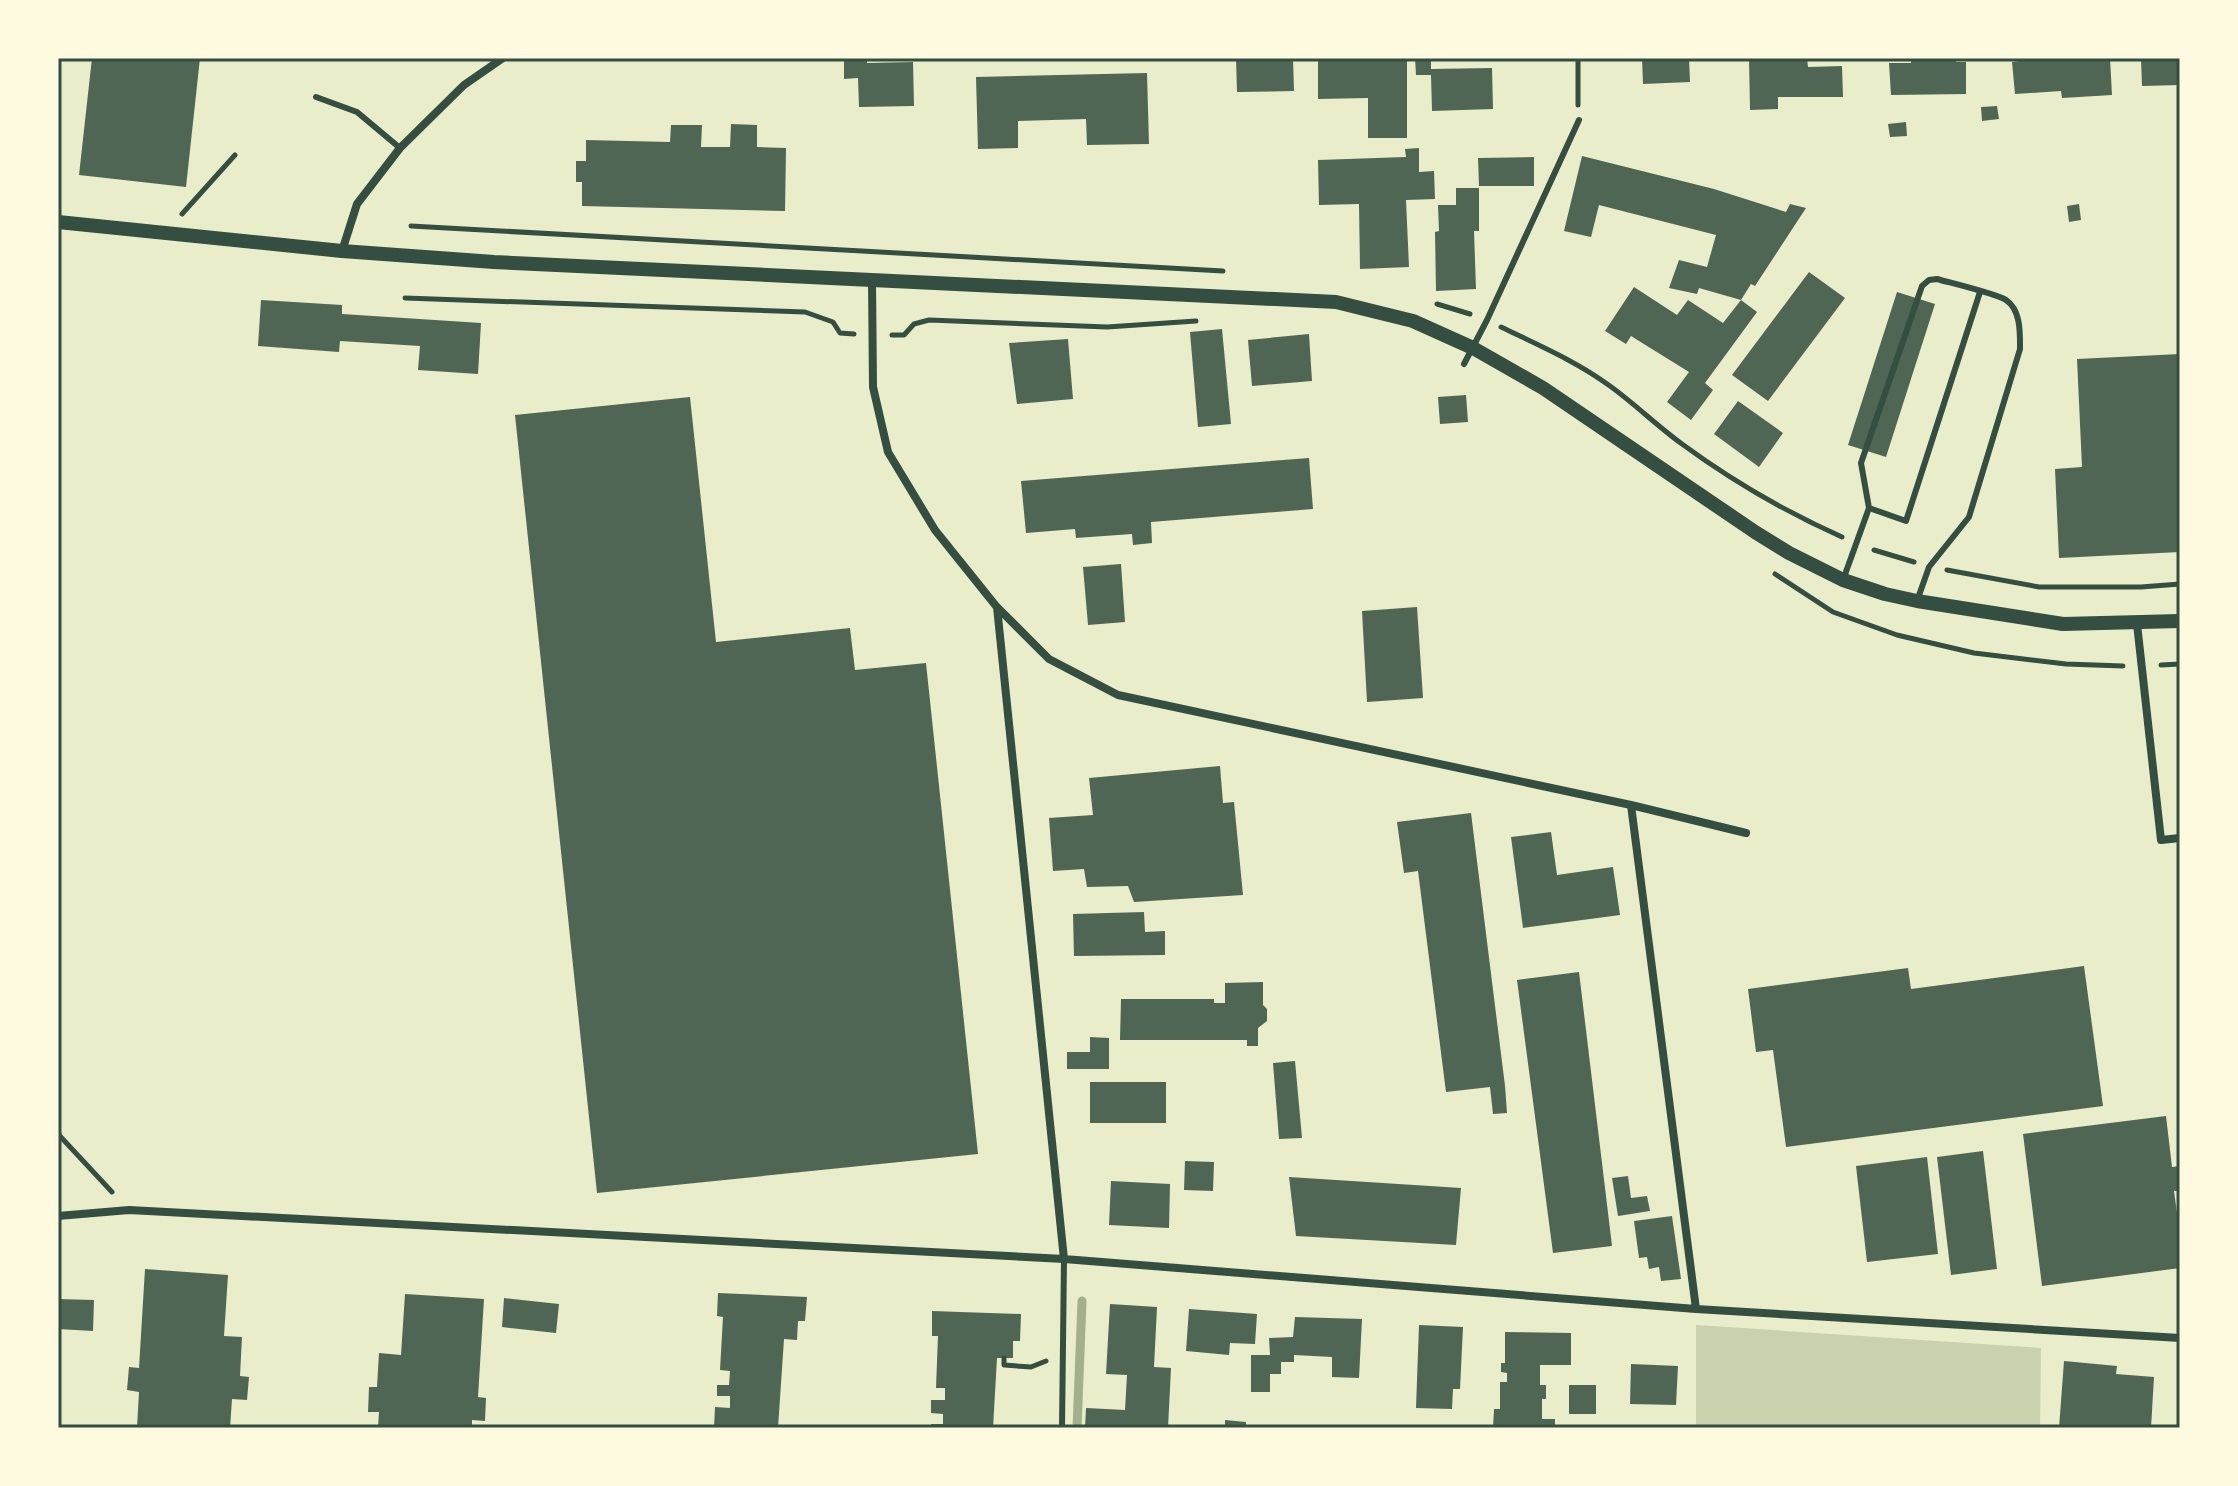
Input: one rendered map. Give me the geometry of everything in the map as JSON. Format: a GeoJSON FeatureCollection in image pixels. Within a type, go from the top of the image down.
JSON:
{"type":"FeatureCollection","features":[{"type":"Feature","properties":{"kind":"street"},"geometry":{"type":"LineString","coordinates":[[342,251],[357,204],[400,148],[464,85],[503,58]]}},
{"type":"Feature","properties":{"kind":"street"},"geometry":{"type":"LineString","coordinates":[[58,222],[342,251],[494,262],[1336,302],[1413,321],[1473,348],[1543,388],[1755,532],[1843,580],[1917,601],[2063,624],[2180,621]]}},
{"type":"Feature","properties":{"kind":"street"},"geometry":{"type":"LineString","coordinates":[[872,280],[873,387],[888,452],[935,530],[996,606],[1049,659],[1118,695],[1631,805],[1746,833]]}},
{"type":"Feature","properties":{"kind":"street"},"geometry":{"type":"LineString","coordinates":[[996,606],[1064,1259]]}},
{"type":"Feature","properties":{"kind":"street"},"geometry":{"type":"LineString","coordinates":[[2137,624],[2161,840],[2180,838]]}},
{"type":"Feature","properties":{"kind":"street"},"geometry":{"type":"LineString","coordinates":[[1631,805],[1696,1309]]}},
{"type":"Feature","properties":{"kind":"street"},"geometry":{"type":"LineString","coordinates":[[58,1216],[129,1210],[1064,1259],[1696,1309],[2180,1338]]}},
{"type":"Feature","properties":{"kind":"lane"},"geometry":{"type":"LineString","coordinates":[[316,97],[357,112],[400,148]]}},
{"type":"Feature","properties":{"kind":"lane"},"geometry":{"type":"LineString","coordinates":[[1464,364],[1579,120]]}},
{"type":"Feature","properties":{"kind":"lane"},"geometry":{"type":"LineString","coordinates":[[1843,580],[1869,508],[1861,463],[1922,286],[1929,280],[1937,279],[2006,300],[2017,314],[2020,349],[1969,517],[1929,567],[1917,601]]}},
{"type":"Feature","properties":{"kind":"lane"},"geometry":{"type":"LineString","coordinates":[[1869,508],[1906,521],[1980,292]]}},
{"type":"Feature","properties":{"kind":"lane"},"geometry":{"type":"LineString","coordinates":[[1062,1428],[1064,1259]]}},
{"type":"Feature","properties":{"kind":"path"},"geometry":{"type":"LineString","coordinates":[[1578,58],[1579,120]]}},
{"type":"Feature","properties":{"kind":"path"},"geometry":{"type":"LineString","coordinates":[[165,233],[235,155]]}},
{"type":"Feature","properties":{"kind":"path"},"geometry":{"type":"LineString","coordinates":[[411,226],[1225,271]]}},
{"type":"Feature","properties":{"kind":"path"},"geometry":{"type":"LineString","coordinates":[[405,298],[805,312],[833,322],[840,333]]}},
{"type":"Feature","properties":{"kind":"path"},"geometry":{"type":"LineString","coordinates":[[1434,303],[1487,320],[1563,356],[1610,385],[1679,442],[1723,473],[1816,526],[1857,543],[1929,567],[2039,587],[2180,584]]}},
{"type":"Feature","properties":{"kind":"path"},"geometry":{"type":"LineString","coordinates":[[904,335],[914,324],[929,320],[1107,327],[1201,320]]}},
{"type":"Feature","properties":{"kind":"path"},"geometry":{"type":"LineString","coordinates":[[1770,571],[1833,612],[1897,635],[1974,653],[2066,664],[2142,667],[2180,664]]}},
{"type":"Feature","properties":{"kind":"path"},"geometry":{"type":"LineString","coordinates":[[58,1134],[129,1210]]}},
{"type":"Feature","properties":{"kind":"path"},"geometry":{"type":"LineString","coordinates":[[1004,1358],[1004,1365],[1031,1367],[1063,1354]]}},
{"type":"Feature","properties":{"kind":"green space"},"geometry":{"type":"Polygon","coordinates":[[[1696,1325],[2041,1348],[2040,1428],[1696,1428],[1696,1325]]]}},
{"type":"Feature","properties":{"kind":"building"},"geometry":{"type":"Polygon","coordinates":[[[92,58],[200,58],[186,187],[79,175],[92,58]]]}},
{"type":"Feature","properties":{"kind":"building"},"geometry":{"type":"Polygon","coordinates":[[[844,58],[867,58],[867,63],[913,62],[914,106],[859,107],[858,78],[844,79],[844,58]]]}},
{"type":"Feature","properties":{"kind":"building"},"geometry":{"type":"Polygon","coordinates":[[[1236,58],[1293,58],[1294,91],[1237,92],[1236,58]]]}},
{"type":"Feature","properties":{"kind":"building"},"geometry":{"type":"Polygon","coordinates":[[[1318,58],[1407,58],[1407,138],[1368,138],[1368,98],[1318,99],[1318,58]]]}},
{"type":"Feature","properties":{"kind":"building"},"geometry":{"type":"Polygon","coordinates":[[[1415,58],[1431,58],[1431,69],[1492,68],[1493,109],[1432,111],[1431,75],[1416,75],[1415,58]]]}},
{"type":"Feature","properties":{"kind":"building"},"geometry":{"type":"Polygon","coordinates":[[[1642,58],[1689,58],[1690,82],[1643,84],[1642,58]]]}},
{"type":"Feature","properties":{"kind":"building"},"geometry":{"type":"Polygon","coordinates":[[[1749,58],[1807,58],[1808,67],[1842,66],[1843,97],[1778,97],[1778,109],[1750,110],[1749,58]]]}},
{"type":"Feature","properties":{"kind":"building"},"geometry":{"type":"Polygon","coordinates":[[[1911,58],[1956,58],[1956,62],[1966,62],[1966,94],[1891,95],[1889,63],[1911,63],[1911,58]]]}},
{"type":"Feature","properties":{"kind":"building"},"geometry":{"type":"Polygon","coordinates":[[[2045,58],[2110,58],[2112,95],[2062,98],[2061,91],[2015,94],[2012,62],[2045,58]]]}},
{"type":"Feature","properties":{"kind":"building"},"geometry":{"type":"Polygon","coordinates":[[[2141,58],[2180,58],[2180,85],[2142,86],[2141,58]]]}},
{"type":"Feature","properties":{"kind":"building"},"geometry":{"type":"Polygon","coordinates":[[[1147,73],[1149,144],[1087,145],[1086,119],[1018,121],[1018,148],[978,149],[976,77],[1147,73]]]}},
{"type":"Feature","properties":{"kind":"building"},"geometry":{"type":"Polygon","coordinates":[[[1997,106],[1999,119],[1982,121],[1981,107],[1997,106]]]}},
{"type":"Feature","properties":{"kind":"building"},"geometry":{"type":"Polygon","coordinates":[[[1906,122],[1907,136],[1890,137],[1888,124],[1906,122]]]}},
{"type":"Feature","properties":{"kind":"building"},"geometry":{"type":"Polygon","coordinates":[[[731,124],[757,125],[757,147],[786,148],[785,211],[582,206],[582,182],[576,182],[576,161],[586,161],[586,140],[670,142],[671,125],[702,125],[701,147],[730,147],[731,124]]]}},
{"type":"Feature","properties":{"kind":"building"},"geometry":{"type":"Polygon","coordinates":[[[1419,148],[1419,172],[1434,171],[1435,199],[1406,200],[1409,267],[1360,269],[1359,204],[1319,205],[1318,160],[1406,157],[1405,149],[1419,148]]]}},
{"type":"Feature","properties":{"kind":"building"},"geometry":{"type":"Polygon","coordinates":[[[1582,156],[1714,189],[1786,212],[1790,204],[1806,208],[1755,286],[1751,284],[1741,300],[1699,288],[1697,294],[1669,288],[1679,260],[1707,267],[1716,235],[1599,205],[1591,237],[1564,231],[1582,156]]]}},
{"type":"Feature","properties":{"kind":"building"},"geometry":{"type":"Polygon","coordinates":[[[1534,157],[1534,186],[1479,186],[1478,158],[1534,157]]]}},
{"type":"Feature","properties":{"kind":"building"},"geometry":{"type":"Polygon","coordinates":[[[1456,188],[1479,188],[1479,231],[1474,231],[1476,289],[1436,291],[1438,205],[1456,205],[1456,188]]]}},
{"type":"Feature","properties":{"kind":"building"},"geometry":{"type":"Polygon","coordinates":[[[2079,204],[2081,220],[2069,222],[2067,206],[2079,204]]]}},
{"type":"Feature","properties":{"kind":"building"},"geometry":{"type":"Polygon","coordinates":[[[1809,272],[1845,298],[1768,401],[1732,375],[1809,272]]]}},
{"type":"Feature","properties":{"kind":"building"},"geometry":{"type":"Polygon","coordinates":[[[1634,287],[1677,315],[1688,300],[1723,323],[1741,300],[1757,312],[1705,383],[1713,390],[1691,420],[1667,402],[1689,372],[1631,336],[1626,344],[1605,331],[1634,287]]]}},
{"type":"Feature","properties":{"kind":"building"},"geometry":{"type":"Polygon","coordinates":[[[1897,292],[1935,304],[1886,457],[1848,445],[1897,292]]]}},
{"type":"Feature","properties":{"kind":"building"},"geometry":{"type":"Polygon","coordinates":[[[261,300],[342,305],[342,314],[481,323],[478,374],[418,370],[420,346],[340,341],[339,352],[258,346],[261,300]]]}},
{"type":"Feature","properties":{"kind":"building"},"geometry":{"type":"Polygon","coordinates":[[[1222,329],[1231,424],[1198,427],[1190,332],[1222,329]]]}},
{"type":"Feature","properties":{"kind":"building"},"geometry":{"type":"Polygon","coordinates":[[[1309,334],[1312,381],[1252,386],[1248,340],[1309,334]]]}},
{"type":"Feature","properties":{"kind":"building"},"geometry":{"type":"Polygon","coordinates":[[[1068,339],[1073,399],[1017,404],[1009,343],[1068,339]]]}},
{"type":"Feature","properties":{"kind":"building"},"geometry":{"type":"Polygon","coordinates":[[[2180,354],[2180,552],[2059,558],[2055,469],[2082,467],[2077,359],[2180,354]]]}},
{"type":"Feature","properties":{"kind":"building"},"geometry":{"type":"Polygon","coordinates":[[[1466,395],[1468,422],[1440,424],[1438,397],[1466,395]]]}},
{"type":"Feature","properties":{"kind":"building"},"geometry":{"type":"Polygon","coordinates":[[[690,397],[716,642],[850,628],[855,670],[926,663],[978,1154],[597,1193],[515,415],[690,397]]]}},
{"type":"Feature","properties":{"kind":"building"},"geometry":{"type":"Polygon","coordinates":[[[1738,401],[1783,433],[1759,467],[1714,434],[1738,401]]]}},
{"type":"Feature","properties":{"kind":"building"},"geometry":{"type":"Polygon","coordinates":[[[1309,458],[1313,509],[1151,522],[1152,543],[1133,545],[1132,534],[1076,538],[1075,529],[1026,533],[1021,481],[1309,458]]]}},
{"type":"Feature","properties":{"kind":"building"},"geometry":{"type":"Polygon","coordinates":[[[1121,564],[1125,622],[1088,625],[1083,567],[1121,564]]]}},
{"type":"Feature","properties":{"kind":"building"},"geometry":{"type":"Polygon","coordinates":[[[1417,607],[1423,698],[1367,702],[1362,611],[1417,607]]]}},
{"type":"Feature","properties":{"kind":"building"},"geometry":{"type":"Polygon","coordinates":[[[1220,766],[1223,803],[1234,802],[1243,895],[1134,902],[1128,886],[1087,887],[1084,869],[1053,871],[1049,818],[1093,815],[1089,778],[1220,766]]]}},
{"type":"Feature","properties":{"kind":"building"},"geometry":{"type":"Polygon","coordinates":[[[1471,813],[1507,1113],[1493,1114],[1490,1087],[1446,1092],[1418,871],[1404,873],[1397,822],[1471,813]]]}},
{"type":"Feature","properties":{"kind":"building"},"geometry":{"type":"Polygon","coordinates":[[[1551,832],[1557,875],[1613,867],[1620,915],[1523,928],[1511,837],[1551,832]]]}},
{"type":"Feature","properties":{"kind":"building"},"geometry":{"type":"Polygon","coordinates":[[[1144,912],[1145,932],[1165,931],[1165,955],[1074,956],[1073,914],[1144,912]]]}},
{"type":"Feature","properties":{"kind":"building"},"geometry":{"type":"Polygon","coordinates":[[[2084,966],[2103,1106],[1786,1147],[1773,1050],[1756,1052],[1748,989],[1908,968],[1911,989],[2084,966]]]}},
{"type":"Feature","properties":{"kind":"building"},"geometry":{"type":"Polygon","coordinates":[[[1579,972],[1612,1246],[1553,1253],[1517,980],[1579,972]]]}},
{"type":"Feature","properties":{"kind":"building"},"geometry":{"type":"Polygon","coordinates":[[[1263,982],[1267,1021],[1258,1028],[1258,1046],[1247,1046],[1247,1040],[1120,1040],[1121,999],[1214,999],[1214,1003],[1225,1003],[1225,983],[1263,982]]]}},
{"type":"Feature","properties":{"kind":"building"},"geometry":{"type":"Polygon","coordinates":[[[1090,1037],[1109,1038],[1109,1069],[1067,1069],[1067,1052],[1090,1052],[1090,1037]]]}},
{"type":"Feature","properties":{"kind":"building"},"geometry":{"type":"Polygon","coordinates":[[[1295,1061],[1302,1138],[1279,1139],[1273,1063],[1295,1061]]]}},
{"type":"Feature","properties":{"kind":"building"},"geometry":{"type":"Polygon","coordinates":[[[1090,1082],[1166,1082],[1166,1123],[1090,1123],[1090,1082]]]}},
{"type":"Feature","properties":{"kind":"building"},"geometry":{"type":"Polygon","coordinates":[[[2166,1116],[2172,1167],[2180,1166],[2180,1191],[2174,1191],[2180,1236],[2180,1268],[2042,1286],[2023,1134],[2166,1116]]]}},
{"type":"Feature","properties":{"kind":"building"},"geometry":{"type":"Polygon","coordinates":[[[1983,1151],[1997,1269],[1951,1275],[1937,1157],[1983,1151]]]}},
{"type":"Feature","properties":{"kind":"building"},"geometry":{"type":"Polygon","coordinates":[[[1927,1157],[1938,1254],[1867,1262],[1856,1166],[1927,1157]]]}},
{"type":"Feature","properties":{"kind":"building"},"geometry":{"type":"Polygon","coordinates":[[[1185,1161],[1214,1162],[1213,1191],[1184,1190],[1185,1161]]]}},
{"type":"Feature","properties":{"kind":"building"},"geometry":{"type":"Polygon","coordinates":[[[1628,1176],[1631,1198],[1647,1196],[1650,1211],[1618,1216],[1612,1178],[1628,1176]]]}},
{"type":"Feature","properties":{"kind":"building"},"geometry":{"type":"Polygon","coordinates":[[[1289,1177],[1461,1188],[1456,1245],[1296,1236],[1289,1177]]]}},
{"type":"Feature","properties":{"kind":"building"},"geometry":{"type":"Polygon","coordinates":[[[1111,1181],[1170,1184],[1169,1228],[1109,1225],[1111,1181]]]}},
{"type":"Feature","properties":{"kind":"building"},"geometry":{"type":"Polygon","coordinates":[[[1672,1216],[1681,1279],[1661,1281],[1659,1267],[1649,1269],[1647,1257],[1639,1258],[1634,1221],[1672,1216]]]}},
{"type":"Feature","properties":{"kind":"building"},"geometry":{"type":"Polygon","coordinates":[[[145,1269],[228,1275],[224,1336],[242,1337],[240,1376],[249,1377],[247,1400],[232,1399],[230,1428],[137,1428],[139,1392],[127,1390],[129,1367],[139,1368],[145,1269]]]}},
{"type":"Feature","properties":{"kind":"building"},"geometry":{"type":"Polygon","coordinates":[[[718,1293],[807,1297],[805,1321],[798,1321],[797,1340],[784,1339],[778,1428],[714,1428],[715,1407],[730,1408],[730,1396],[717,1396],[717,1385],[729,1385],[730,1371],[720,1370],[723,1317],[717,1316],[718,1293]]]}},
{"type":"Feature","properties":{"kind":"building"},"geometry":{"type":"Polygon","coordinates":[[[405,1294],[484,1299],[478,1397],[486,1398],[485,1421],[472,1420],[472,1428],[378,1428],[379,1412],[368,1412],[369,1387],[377,1387],[379,1353],[401,1355],[405,1294]]]}},
{"type":"Feature","properties":{"kind":"building"},"geometry":{"type":"Polygon","coordinates":[[[504,1298],[559,1304],[556,1333],[502,1327],[504,1298]]]}},
{"type":"Feature","properties":{"kind":"building"},"geometry":{"type":"Polygon","coordinates":[[[58,1299],[94,1300],[93,1331],[58,1329],[58,1299]]]}},
{"type":"Feature","properties":{"kind":"building"},"geometry":{"type":"Polygon","coordinates":[[[1110,1304],[1157,1307],[1154,1367],[1171,1368],[1168,1428],[1085,1428],[1086,1408],[1125,1410],[1127,1375],[1106,1374],[1110,1304]]]}},
{"type":"Feature","properties":{"kind":"building"},"geometry":{"type":"Polygon","coordinates":[[[1189,1309],[1257,1314],[1255,1344],[1230,1343],[1229,1355],[1186,1351],[1189,1309]]]}},
{"type":"Feature","properties":{"kind":"building"},"geometry":{"type":"Polygon","coordinates":[[[932,1311],[1021,1314],[1020,1341],[1013,1341],[1013,1358],[997,1358],[993,1428],[931,1428],[931,1424],[943,1424],[943,1414],[931,1413],[931,1400],[945,1400],[945,1388],[936,1388],[938,1336],[932,1336],[932,1311]]]}},
{"type":"Feature","properties":{"kind":"building"},"geometry":{"type":"Polygon","coordinates":[[[1295,1317],[1362,1319],[1359,1378],[1332,1377],[1332,1357],[1294,1355],[1294,1362],[1281,1362],[1281,1374],[1270,1374],[1270,1392],[1251,1392],[1251,1355],[1270,1355],[1269,1338],[1293,1337],[1295,1317]]]}},
{"type":"Feature","properties":{"kind":"building"},"geometry":{"type":"Polygon","coordinates":[[[1419,1325],[1463,1327],[1460,1389],[1453,1389],[1452,1409],[1416,1408],[1419,1325]]]}},
{"type":"Feature","properties":{"kind":"building"},"geometry":{"type":"Polygon","coordinates":[[[1505,1332],[1571,1333],[1571,1365],[1540,1365],[1540,1385],[1546,1385],[1542,1419],[1555,1419],[1555,1428],[1493,1428],[1494,1409],[1500,1409],[1500,1382],[1507,1382],[1507,1373],[1501,1372],[1501,1363],[1505,1363],[1505,1332]]]}},
{"type":"Feature","properties":{"kind":"building"},"geometry":{"type":"Polygon","coordinates":[[[2064,1361],[2117,1366],[2116,1374],[2154,1377],[2151,1428],[2059,1428],[2064,1361]]]}},
{"type":"Feature","properties":{"kind":"building"},"geometry":{"type":"Polygon","coordinates":[[[1631,1364],[1678,1366],[1676,1405],[1630,1404],[1631,1364]]]}},
{"type":"Feature","properties":{"kind":"building"},"geometry":{"type":"Polygon","coordinates":[[[1569,1385],[1596,1385],[1596,1414],[1569,1414],[1569,1385]]]}},
{"type":"Feature","properties":{"kind":"building"},"geometry":{"type":"Polygon","coordinates":[[[1225,1420],[1246,1422],[1246,1428],[1225,1428],[1225,1420]]]}},
{"type":"Feature","properties":{"kind":"waterway"},"geometry":{"type":"LineString","coordinates":[[1077,1428],[1082,1301]]}}]}
